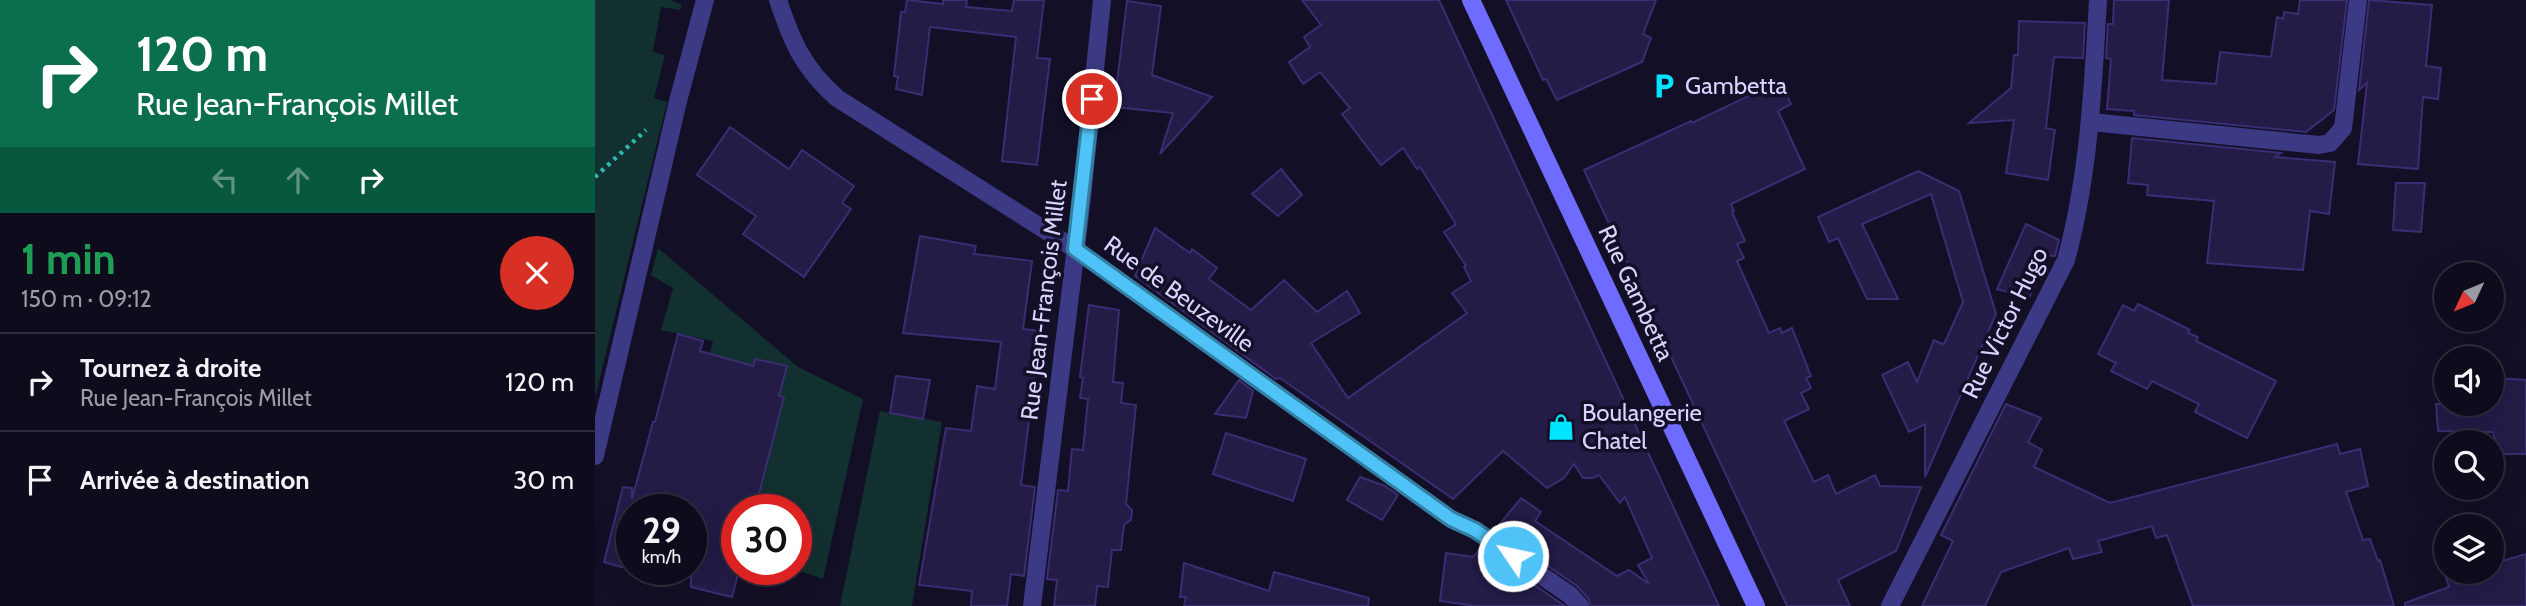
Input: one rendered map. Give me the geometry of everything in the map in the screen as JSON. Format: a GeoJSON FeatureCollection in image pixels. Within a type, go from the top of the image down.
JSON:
{"type":"FeatureCollection","features":[{"type":"Feature","properties":{"kind":"main road","name":"Rue Gambetta"},"geometry":{"type":"LineString","coordinates":[[1471,0],[1756,606]]}},
{"type":"Feature","properties":{"kind":"street"},"geometry":{"type":"LineString","coordinates":[[595,456],[678,101],[705,0]]}},
{"type":"Feature","properties":{"kind":"street","name":"Rue de Beuzeville"},"geometry":{"type":"LineString","coordinates":[[778,0],[792,41],[802,60],[818,81],[837,98],[1075,249],[1451,519],[1475,530],[1570,594],[1580,606]]}},
{"type":"Feature","properties":{"kind":"street","name":"Rue Jean-François Millet"},"geometry":{"type":"LineString","coordinates":[[1032,606],[1102,0]]}},
{"type":"Feature","properties":{"kind":"street","name":"Rue Victor Hugo"},"geometry":{"type":"LineString","coordinates":[[1890,606],[2066,261],[2091,122],[2098,0]]}},
{"type":"Feature","properties":{"kind":"street"},"geometry":{"type":"LineString","coordinates":[[2091,122],[2319,145],[2330,143],[2343,128],[2358,0]]}},
{"type":"Feature","properties":{"kind":"path"},"geometry":{"type":"LineString","coordinates":[[595,177],[678,101]]}},
{"type":"Feature","properties":{"kind":"green space"},"geometry":{"type":"Polygon","coordinates":[[[595,0],[671,0],[682,5],[680,10],[661,7],[653,52],[665,55],[654,98],[667,102],[595,398],[595,0]]]}},
{"type":"Feature","properties":{"kind":"green space"},"geometry":{"type":"Polygon","coordinates":[[[658,248],[798,367],[863,399],[823,579],[812,575],[812,494],[759,494],[784,398],[779,396],[787,367],[756,359],[753,366],[710,354],[713,341],[661,330],[673,288],[651,275],[658,248]]]}},
{"type":"Feature","properties":{"kind":"green space"},"geometry":{"type":"Polygon","coordinates":[[[880,411],[942,422],[912,606],[840,606],[880,411]]]}},
{"type":"Feature","properties":{"kind":"building"},"geometry":{"type":"Polygon","coordinates":[[[907,0],[943,4],[943,0],[967,0],[966,7],[1012,11],[1014,0],[1044,0],[1037,58],[1050,59],[1037,165],[1002,161],[1016,37],[930,27],[922,95],[896,89],[898,77],[894,76],[901,12],[905,12],[907,0]]]}},
{"type":"Feature","properties":{"kind":"building"},"geometry":{"type":"Polygon","coordinates":[[[1302,0],[1439,0],[1719,606],[1591,606],[1588,598],[1577,586],[1495,530],[1521,498],[1541,512],[1535,521],[1617,576],[1629,570],[1649,584],[1638,565],[1652,558],[1625,497],[1620,503],[1599,475],[1583,478],[1574,464],[1564,478],[1547,488],[1503,451],[1453,499],[1280,378],[1276,379],[1135,276],[1155,228],[1190,253],[1192,249],[1217,268],[1209,279],[1251,310],[1284,280],[1317,312],[1347,291],[1360,313],[1311,343],[1348,398],[1467,313],[1452,293],[1471,281],[1464,267],[1466,266],[1444,232],[1456,224],[1420,167],[1417,169],[1403,148],[1381,165],[1342,114],[1350,108],[1320,72],[1303,84],[1289,62],[1310,47],[1304,37],[1321,25],[1302,0]]]}},
{"type":"Feature","properties":{"kind":"building"},"geometry":{"type":"Polygon","coordinates":[[[1506,0],[1656,0],[1643,34],[1651,38],[1642,62],[1557,100],[1546,79],[1543,80],[1506,0]]]}},
{"type":"Feature","properties":{"kind":"building"},"geometry":{"type":"Polygon","coordinates":[[[2114,0],[2169,0],[2162,80],[2216,84],[2220,52],[2271,57],[2277,17],[2283,19],[2284,12],[2298,14],[2300,0],[2347,0],[2334,110],[2306,132],[2134,115],[2134,111],[2107,109],[2111,59],[2106,58],[2108,24],[2113,24],[2114,0]]]}},
{"type":"Feature","properties":{"kind":"building"},"geometry":{"type":"Polygon","coordinates":[[[2369,0],[2432,5],[2426,66],[2441,68],[2438,99],[2423,97],[2418,169],[2358,164],[2367,83],[2359,90],[2369,0]]]}},
{"type":"Feature","properties":{"kind":"building"},"geometry":{"type":"Polygon","coordinates":[[[1127,1],[1161,6],[1152,75],[1212,97],[1160,154],[1173,113],[1114,107],[1127,1]]]}},
{"type":"Feature","properties":{"kind":"building"},"geometry":{"type":"Polygon","coordinates":[[[2019,21],[2085,23],[2083,58],[2054,57],[2046,128],[2055,130],[2048,180],[2006,173],[2014,120],[1969,123],[2011,88],[2014,55],[2018,55],[2019,21]]]}},
{"type":"Feature","properties":{"kind":"building"},"geometry":{"type":"Polygon","coordinates":[[[1780,81],[1791,104],[1778,111],[1805,169],[1731,204],[1745,241],[1737,244],[1744,258],[1737,261],[1769,333],[1780,328],[1782,333],[1792,328],[1811,376],[1806,378],[1811,388],[1801,393],[1809,409],[1784,421],[1814,482],[1828,475],[1836,494],[1875,475],[1880,486],[1921,487],[1896,551],[1838,580],[1850,606],[1787,606],[1584,170],[1780,81]]]}},
{"type":"Feature","properties":{"kind":"building"},"geometry":{"type":"Polygon","coordinates":[[[730,127],[789,169],[802,150],[854,186],[842,203],[851,209],[804,277],[743,234],[756,216],[697,175],[730,127]]]}},
{"type":"Feature","properties":{"kind":"building"},"geometry":{"type":"Polygon","coordinates":[[[2132,138],[2281,153],[2275,157],[2335,162],[2329,214],[2310,211],[2303,270],[2207,263],[2214,201],[2147,195],[2148,185],[2128,183],[2132,138]]]}},
{"type":"Feature","properties":{"kind":"building"},"geometry":{"type":"Polygon","coordinates":[[[1281,169],[1302,195],[1278,216],[1252,194],[1281,169]]]}},
{"type":"Feature","properties":{"kind":"building"},"geometry":{"type":"Polygon","coordinates":[[[1918,171],[1959,191],[1996,314],[1925,477],[1925,424],[1909,432],[1882,375],[1908,362],[1917,382],[1934,340],[1942,344],[1945,342],[1963,302],[1931,194],[1862,224],[1898,299],[1867,299],[1838,238],[1829,242],[1818,217],[1918,171]]]}},
{"type":"Feature","properties":{"kind":"building"},"geometry":{"type":"Polygon","coordinates":[[[2396,183],[2425,183],[2421,232],[2393,230],[2396,183]]]}},
{"type":"Feature","properties":{"kind":"building"},"geometry":{"type":"Polygon","coordinates":[[[2026,224],[2059,240],[2055,256],[2033,255],[2046,261],[2029,298],[1997,289],[2026,224]]]}},
{"type":"Feature","properties":{"kind":"building"},"geometry":{"type":"Polygon","coordinates":[[[920,236],[976,246],[974,254],[1032,261],[1023,329],[1040,331],[1021,485],[1035,487],[1024,576],[1011,574],[1007,606],[971,606],[972,591],[919,585],[946,428],[971,431],[977,386],[995,389],[1001,342],[903,333],[920,236]]]}},
{"type":"Feature","properties":{"kind":"building"},"geometry":{"type":"Polygon","coordinates":[[[2138,304],[2190,330],[2188,333],[2198,337],[2196,341],[2276,381],[2247,438],[2195,412],[2199,404],[2152,381],[2147,389],[2111,371],[2116,363],[2098,354],[2123,305],[2134,311],[2138,304]]]}},
{"type":"Feature","properties":{"kind":"building"},"geometry":{"type":"Polygon","coordinates":[[[1089,305],[1119,310],[1113,382],[1123,383],[1121,403],[1136,405],[1126,504],[1132,510],[1131,520],[1124,525],[1121,550],[1112,550],[1108,587],[1097,586],[1095,606],[1054,606],[1057,580],[1047,579],[1058,490],[1068,491],[1072,449],[1083,450],[1088,399],[1080,398],[1083,378],[1080,377],[1089,305]]]}},
{"type":"Feature","properties":{"kind":"building"},"geometry":{"type":"Polygon","coordinates":[[[678,334],[703,341],[700,351],[753,366],[755,359],[787,366],[779,396],[784,397],[759,494],[721,494],[721,585],[735,585],[732,597],[691,587],[707,585],[707,494],[633,494],[678,334]]]}},
{"type":"Feature","properties":{"kind":"building"},"geometry":{"type":"Polygon","coordinates":[[[896,376],[930,380],[923,419],[890,413],[896,376]]]}},
{"type":"Feature","properties":{"kind":"building"},"geometry":{"type":"Polygon","coordinates":[[[2504,379],[2526,380],[2526,454],[2504,454],[2504,430],[2438,430],[2437,416],[2504,416],[2504,379]]]}},
{"type":"Feature","properties":{"kind":"building"},"geometry":{"type":"Polygon","coordinates":[[[1239,380],[1253,391],[1246,418],[1215,414],[1239,380]]]}},
{"type":"Feature","properties":{"kind":"building"},"geometry":{"type":"Polygon","coordinates":[[[2006,404],[2041,418],[2028,442],[2042,450],[2034,467],[2110,503],[2337,444],[2340,454],[2360,449],[2368,486],[2346,492],[2363,540],[2370,539],[2378,561],[2380,560],[2394,606],[2193,606],[2167,535],[2156,538],[2152,526],[2098,541],[2102,552],[2073,559],[2069,548],[2001,572],[1985,606],[1922,606],[1953,541],[1941,535],[2006,404]]]}},
{"type":"Feature","properties":{"kind":"building"},"geometry":{"type":"Polygon","coordinates":[[[1226,433],[1306,459],[1293,501],[1213,474],[1226,433]]]}},
{"type":"Feature","properties":{"kind":"building"},"geometry":{"type":"Polygon","coordinates":[[[1360,477],[1385,486],[1398,495],[1382,520],[1347,500],[1360,477]]]}},
{"type":"Feature","properties":{"kind":"building"},"geometry":{"type":"Polygon","coordinates":[[[623,487],[632,488],[632,494],[621,494],[623,487]]]}},
{"type":"Feature","properties":{"kind":"building"},"geometry":{"type":"Polygon","coordinates":[[[616,515],[616,565],[604,562],[616,515]]]}},
{"type":"Feature","properties":{"kind":"building"},"geometry":{"type":"Polygon","coordinates":[[[1481,548],[1565,606],[1476,606],[1440,601],[1446,553],[1473,557],[1481,548]]]}},
{"type":"Feature","properties":{"kind":"building"},"geometry":{"type":"Polygon","coordinates":[[[2526,554],[2526,606],[2405,606],[2405,603],[2449,587],[2448,584],[2504,584],[2504,560],[2526,554]]]}},
{"type":"Feature","properties":{"kind":"building"},"geometry":{"type":"Polygon","coordinates":[[[1184,563],[1269,591],[1274,572],[1369,598],[1368,606],[1184,606],[1186,597],[1180,597],[1184,563]]]}},
{"type":"Feature","properties":{"kind":"place","name":"Gambetta"},"geometry":{"type":"Point","coordinates":[1664,86]}},
{"type":"Feature","properties":{"kind":"place","name":"Boulangerie Chatel"},"geometry":{"type":"Point","coordinates":[1561,427]}},
{"type":"Feature","properties":{"kind":"route"},"geometry":{"type":"LineString","coordinates":[[1092,99],[1075,249],[1451,519],[1475,530],[1513,556]]}}]}
